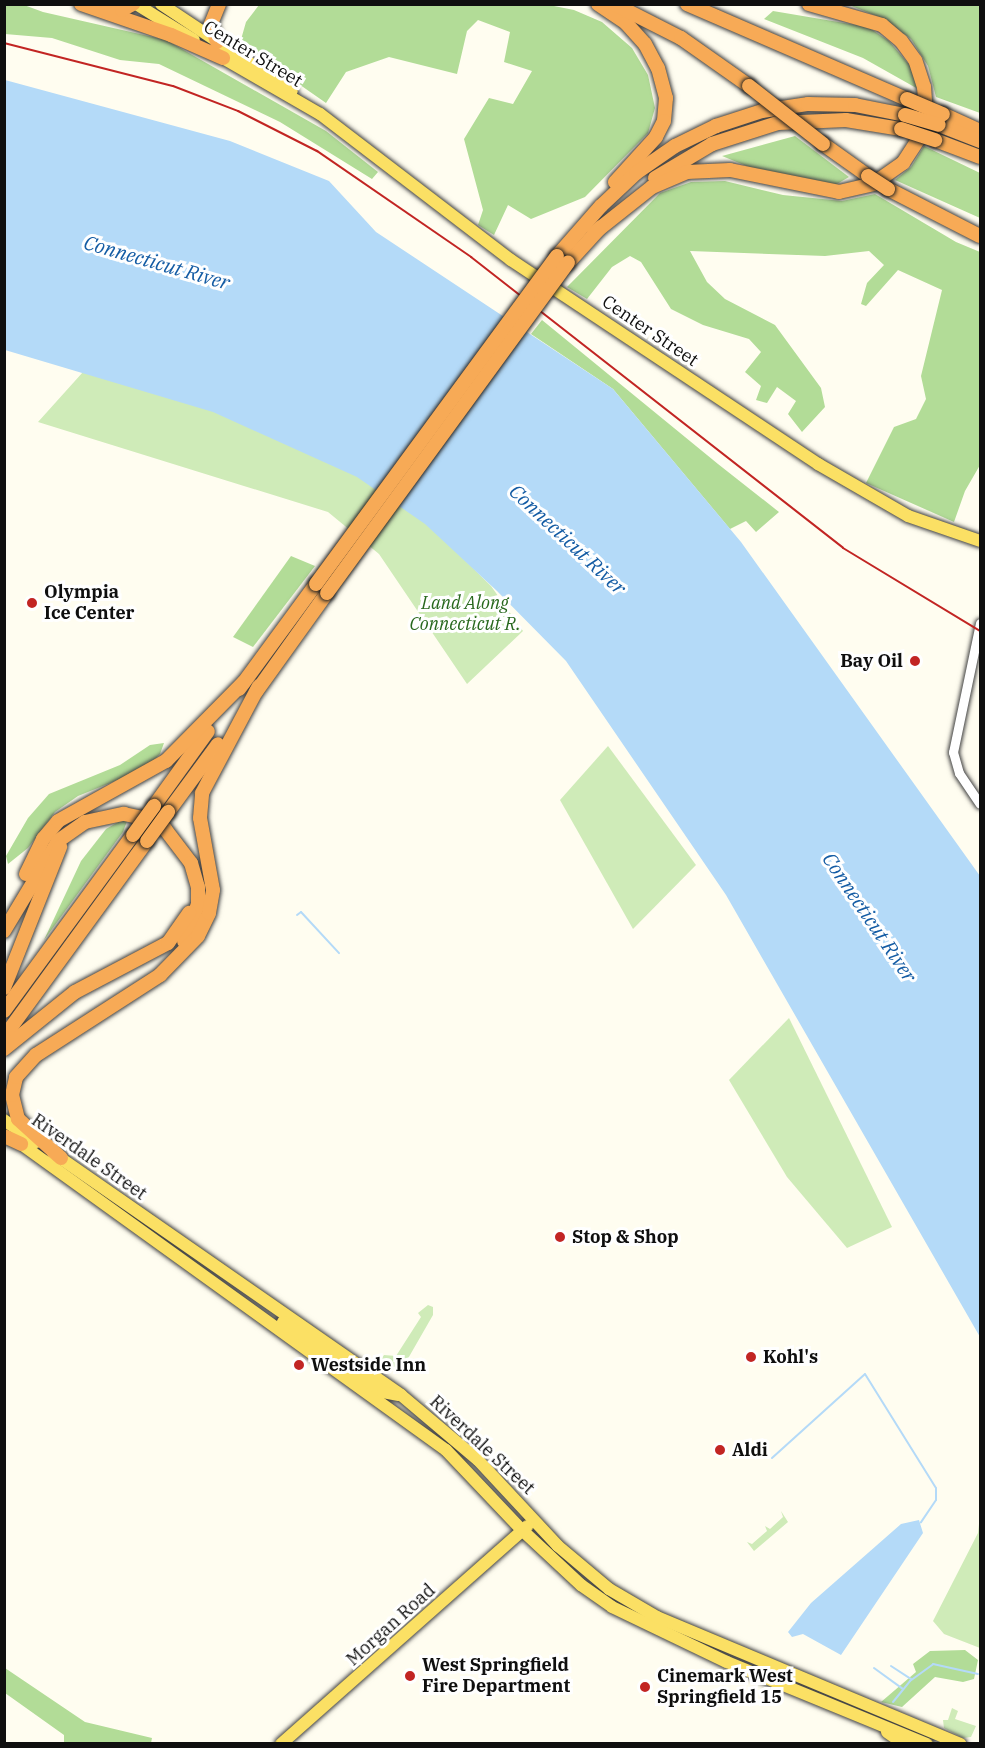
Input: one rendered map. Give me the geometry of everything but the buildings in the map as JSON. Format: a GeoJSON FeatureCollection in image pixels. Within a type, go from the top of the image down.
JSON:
{"type":"FeatureCollection","features":[{"type":"Feature","properties":{"kind":"highway"},"geometry":{"type":"LineString","coordinates":[[81,4],[171,35],[223,58]]}},
{"type":"Feature","properties":{"kind":"highway"},"geometry":{"type":"LineString","coordinates":[[98,10],[122,10],[134,4]]}},
{"type":"Feature","properties":{"kind":"highway"},"geometry":{"type":"LineString","coordinates":[[217,42],[211,23],[219,4]]}},
{"type":"Feature","properties":{"kind":"highway"},"geometry":{"type":"LineString","coordinates":[[4,1011],[244,682],[322,588],[562,260],[576,233],[605,193],[654,142],[666,107],[662,78],[648,49],[626,23],[598,4]]}},
{"type":"Feature","properties":{"kind":"highway"},"geometry":{"type":"LineString","coordinates":[[614,4],[681,38],[749,86],[823,144],[888,189],[981,236]]}},
{"type":"Feature","properties":{"kind":"highway"},"geometry":{"type":"LineString","coordinates":[[687,4],[907,99],[981,141]]}},
{"type":"Feature","properties":{"kind":"highway"},"geometry":{"type":"LineString","coordinates":[[594,233],[652,187],[687,172],[730,170],[839,192],[873,184],[903,163],[919,138],[926,115],[924,87],[915,60],[901,41],[876,22],[809,4]]}},
{"type":"Feature","properties":{"kind":"highway"},"geometry":{"type":"LineString","coordinates":[[576,233],[619,188],[655,159],[695,135],[738,118],[774,108],[819,104],[941,120],[981,131]]}},
{"type":"Feature","properties":{"kind":"highway"},"geometry":{"type":"LineString","coordinates":[[562,260],[663,172],[734,135],[778,123],[823,119],[902,129],[981,157]]}},
{"type":"Feature","properties":{"kind":"highway"},"geometry":{"type":"LineString","coordinates":[[4,1037],[260,686],[322,588]]}},
{"type":"Feature","properties":{"kind":"highway"},"geometry":{"type":"LineString","coordinates":[[4,918],[54,825],[72,810],[136,780],[166,762],[244,682]]}},
{"type":"Feature","properties":{"kind":"highway"},"geometry":{"type":"LineString","coordinates":[[61,1158],[18,1119],[12,1095],[16,1077],[36,1055],[130,996],[179,959],[204,925],[213,884],[201,822],[202,794],[260,686]]}},
{"type":"Feature","properties":{"kind":"highway"},"geometry":{"type":"LineString","coordinates":[[4,931],[54,845],[79,825],[111,815],[152,821],[169,832],[185,852],[198,887],[193,926],[164,968],[130,996]]}},
{"type":"Feature","properties":{"kind":"highway"},"geometry":{"type":"LineString","coordinates":[[4,988],[60,848],[80,827],[111,815]]}},
{"type":"Feature","properties":{"kind":"highway"},"geometry":{"type":"LineString","coordinates":[[4,1049],[65,999],[158,950],[176,935],[189,914],[194,892],[185,852]]}},
{"type":"Feature","properties":{"kind":"highway"},"geometry":{"type":"LineString","coordinates":[[4,1134],[21,1144]]}},
{"type":"Feature","properties":{"kind":"main road","name":"Center Street"},"geometry":{"type":"LineString","coordinates":[[134,4],[320,114],[511,260],[818,464],[908,516],[981,541]]}},
{"type":"Feature","properties":{"kind":"main road","name":"Center Street"},"geometry":{"type":"LineString","coordinates":[[161,4],[310,103],[320,114]]}},
{"type":"Feature","properties":{"kind":"main road","name":"Riverdale Street"},"geometry":{"type":"LineString","coordinates":[[4,1120],[401,1395],[477,1460],[591,1575],[632,1604],[961,1743]]}},
{"type":"Feature","properties":{"kind":"main road","name":"Riverdale Street"},"geometry":{"type":"LineString","coordinates":[[21,1144],[242,1300],[405,1419],[471,1474],[522,1530],[581,1585],[612,1607],[706,1653],[927,1743]]}},
{"type":"Feature","properties":{"kind":"main road"},"geometry":{"type":"LineString","coordinates":[[242,1300],[262,1308],[383,1392],[401,1395],[405,1419]]}},
{"type":"Feature","properties":{"kind":"main road","name":"Morgan Road"},"geometry":{"type":"LineString","coordinates":[[281,1743],[522,1530],[531,1517]]}},
{"type":"Feature","properties":{"kind":"main road"},"geometry":{"type":"LineString","coordinates":[[706,1653],[724,1655],[773,1676],[778,1671],[775,1666]]}},
{"type":"Feature","properties":{"kind":"main road"},"geometry":{"type":"LineString","coordinates":[[866,1718],[904,1743]]}},
{"type":"Feature","properties":{"kind":"street"},"geometry":{"type":"LineString","coordinates":[[981,623],[953,752],[959,774],[981,804]]}},
{"type":"Feature","properties":{"kind":"green space"},"geometry":{"type":"Polygon","coordinates":[[[544,4],[574,10],[602,22],[632,48],[648,75],[655,108],[648,133],[585,197],[531,219],[508,205],[494,235],[478,225],[483,210],[464,139],[489,98],[513,104],[532,71],[504,62],[510,32],[478,20],[467,31],[457,74],[389,57],[346,72],[326,103],[240,43],[246,22],[259,5],[544,4]]]}},
{"type":"Feature","properties":{"kind":"green space"},"geometry":{"type":"Polygon","coordinates":[[[4,5],[24,5],[43,12],[166,40],[326,131],[378,172],[372,179],[280,122],[159,64],[120,60],[52,38],[5,34],[4,5]]]}},
{"type":"Feature","properties":{"kind":"green space"},"geometry":{"type":"Polygon","coordinates":[[[849,5],[980,5],[980,113],[936,97],[928,66],[911,39],[884,19],[849,5]]]}},
{"type":"Feature","properties":{"kind":"green space"},"geometry":{"type":"Polygon","coordinates":[[[773,11],[868,27],[889,41],[911,67],[918,89],[863,58],[764,19],[773,11]]]}},
{"type":"Feature","properties":{"kind":"green space"},"geometry":{"type":"Polygon","coordinates":[[[795,136],[849,177],[830,188],[764,173],[722,156],[795,136]]]}},
{"type":"Feature","properties":{"kind":"green space"},"geometry":{"type":"Polygon","coordinates":[[[924,146],[980,173],[980,218],[895,180],[911,167],[924,146]]]}},
{"type":"Feature","properties":{"kind":"green space"},"geometry":{"type":"Polygon","coordinates":[[[725,181],[783,195],[842,201],[875,194],[956,242],[980,252],[980,465],[965,491],[954,522],[866,483],[894,427],[916,419],[926,399],[921,376],[942,290],[898,270],[866,306],[861,304],[867,283],[884,265],[869,251],[825,256],[690,251],[707,282],[725,299],[775,325],[821,388],[825,407],[802,432],[788,414],[796,401],[777,387],[767,403],[756,400],[761,386],[745,372],[761,352],[749,339],[703,325],[671,309],[641,262],[630,256],[612,267],[587,299],[567,287],[660,193],[691,182],[725,181]]]}},
{"type":"Feature","properties":{"kind":"green space"},"geometry":{"type":"Polygon","coordinates":[[[542,320],[779,512],[756,532],[746,521],[730,529],[613,389],[531,334],[542,320]]]}},
{"type":"Feature","properties":{"kind":"green space","name":"Land Along Connecticut R."},"geometry":{"type":"Polygon","coordinates":[[[83,372],[353,450],[491,586],[523,631],[467,684],[379,554],[328,512],[38,422],[83,372]]]}},
{"type":"Feature","properties":{"kind":"green space"},"geometry":{"type":"Polygon","coordinates":[[[291,556],[315,566],[253,647],[233,637],[291,556]]]}},
{"type":"Feature","properties":{"kind":"green space"},"geometry":{"type":"Polygon","coordinates":[[[164,743],[160,754],[145,769],[78,796],[55,812],[28,848],[8,864],[6,856],[28,818],[49,794],[120,765],[150,745],[164,743]]]}},
{"type":"Feature","properties":{"kind":"green space"},"geometry":{"type":"Polygon","coordinates":[[[608,746],[696,865],[633,929],[560,800],[608,746]]]}},
{"type":"Feature","properties":{"kind":"green space"},"geometry":{"type":"Polygon","coordinates":[[[120,821],[127,821],[123,832],[44,940],[81,861],[106,829],[120,821]]]}},
{"type":"Feature","properties":{"kind":"green space"},"geometry":{"type":"Polygon","coordinates":[[[789,1018],[892,1227],[847,1248],[787,1177],[729,1080],[789,1018]]]}},
{"type":"Feature","properties":{"kind":"green space"},"geometry":{"type":"Polygon","coordinates":[[[428,1305],[433,1307],[433,1315],[406,1362],[396,1370],[377,1366],[384,1355],[396,1356],[421,1317],[418,1313],[428,1305]]]}},
{"type":"Feature","properties":{"kind":"green space"},"geometry":{"type":"Polygon","coordinates":[[[781,1511],[788,1522],[754,1551],[747,1542],[752,1544],[767,1531],[765,1526],[770,1529],[783,1517],[781,1511]]]}},
{"type":"Feature","properties":{"kind":"green space"},"geometry":{"type":"Polygon","coordinates":[[[980,1515],[980,1648],[944,1634],[933,1621],[978,1533],[980,1515]]]}},
{"type":"Feature","properties":{"kind":"green space"},"geometry":{"type":"Polygon","coordinates":[[[965,1650],[978,1660],[974,1679],[963,1682],[935,1677],[902,1707],[881,1702],[916,1672],[913,1664],[930,1651],[965,1650]]]}},
{"type":"Feature","properties":{"kind":"green space"},"geometry":{"type":"Polygon","coordinates":[[[5,1668],[85,1722],[152,1738],[151,1743],[64,1743],[64,1735],[5,1693],[5,1668]]]}},
{"type":"Feature","properties":{"kind":"green space"},"geometry":{"type":"Polygon","coordinates":[[[952,1708],[958,1711],[955,1719],[976,1726],[971,1737],[963,1738],[944,1728],[943,1720],[948,1720],[952,1708]]]}},
{"type":"Feature","properties":{"kind":"water","name":"Connecticut River"},"geometry":{"type":"Polygon","coordinates":[[[5,80],[230,141],[329,181],[376,232],[613,389],[741,542],[980,876],[980,1337],[726,895],[566,661],[497,591],[425,524],[357,477],[213,412],[5,350],[5,80]]]}},
{"type":"Feature","properties":{"kind":"water"},"geometry":{"type":"Polygon","coordinates":[[[919,1520],[923,1533],[841,1655],[803,1634],[792,1637],[788,1632],[811,1603],[901,1524],[919,1520]]]}},
{"type":"Feature","properties":{"kind":"waterway"},"geometry":{"type":"LineString","coordinates":[[297,915],[301,912],[339,953]]}},
{"type":"Feature","properties":{"kind":"waterway"},"geometry":{"type":"LineString","coordinates":[[772,1458],[865,1374],[936,1488],[936,1500],[921,1522]]}},
{"type":"Feature","properties":{"kind":"waterway"},"geometry":{"type":"LineString","coordinates":[[893,1702],[910,1681],[933,1664],[978,1674]]}},
{"type":"Feature","properties":{"kind":"waterway"},"geometry":{"type":"LineString","coordinates":[[891,1666],[911,1679]]}},
{"type":"Feature","properties":{"kind":"waterway"},"geometry":{"type":"LineString","coordinates":[[874,1668],[903,1689]]}},
{"type":"Feature","properties":{"kind":"railway"},"geometry":{"type":"LineString","coordinates":[[4,43],[173,86],[238,111],[317,151],[471,257],[843,548],[980,631]]}},
{"type":"Feature","properties":{"kind":"place","name":"Olympia Ice Center"},"geometry":{"type":"Point","coordinates":[32,603]}},
{"type":"Feature","properties":{"kind":"place","name":"Bay Oil"},"geometry":{"type":"Point","coordinates":[915,661]}},
{"type":"Feature","properties":{"kind":"place","name":"Stop & Shop"},"geometry":{"type":"Point","coordinates":[560,1237]}},
{"type":"Feature","properties":{"kind":"place","name":"Kohl's"},"geometry":{"type":"Point","coordinates":[751,1357]}},
{"type":"Feature","properties":{"kind":"place","name":"Westside Inn"},"geometry":{"type":"Point","coordinates":[299,1365]}},
{"type":"Feature","properties":{"kind":"place","name":"Aldi"},"geometry":{"type":"Point","coordinates":[720,1450]}},
{"type":"Feature","properties":{"kind":"place","name":"West Springfield Fire Department"},"geometry":{"type":"Point","coordinates":[410,1676]}},
{"type":"Feature","properties":{"kind":"place","name":"Cinemark West Springfield 15"},"geometry":{"type":"Point","coordinates":[645,1687]}}]}
